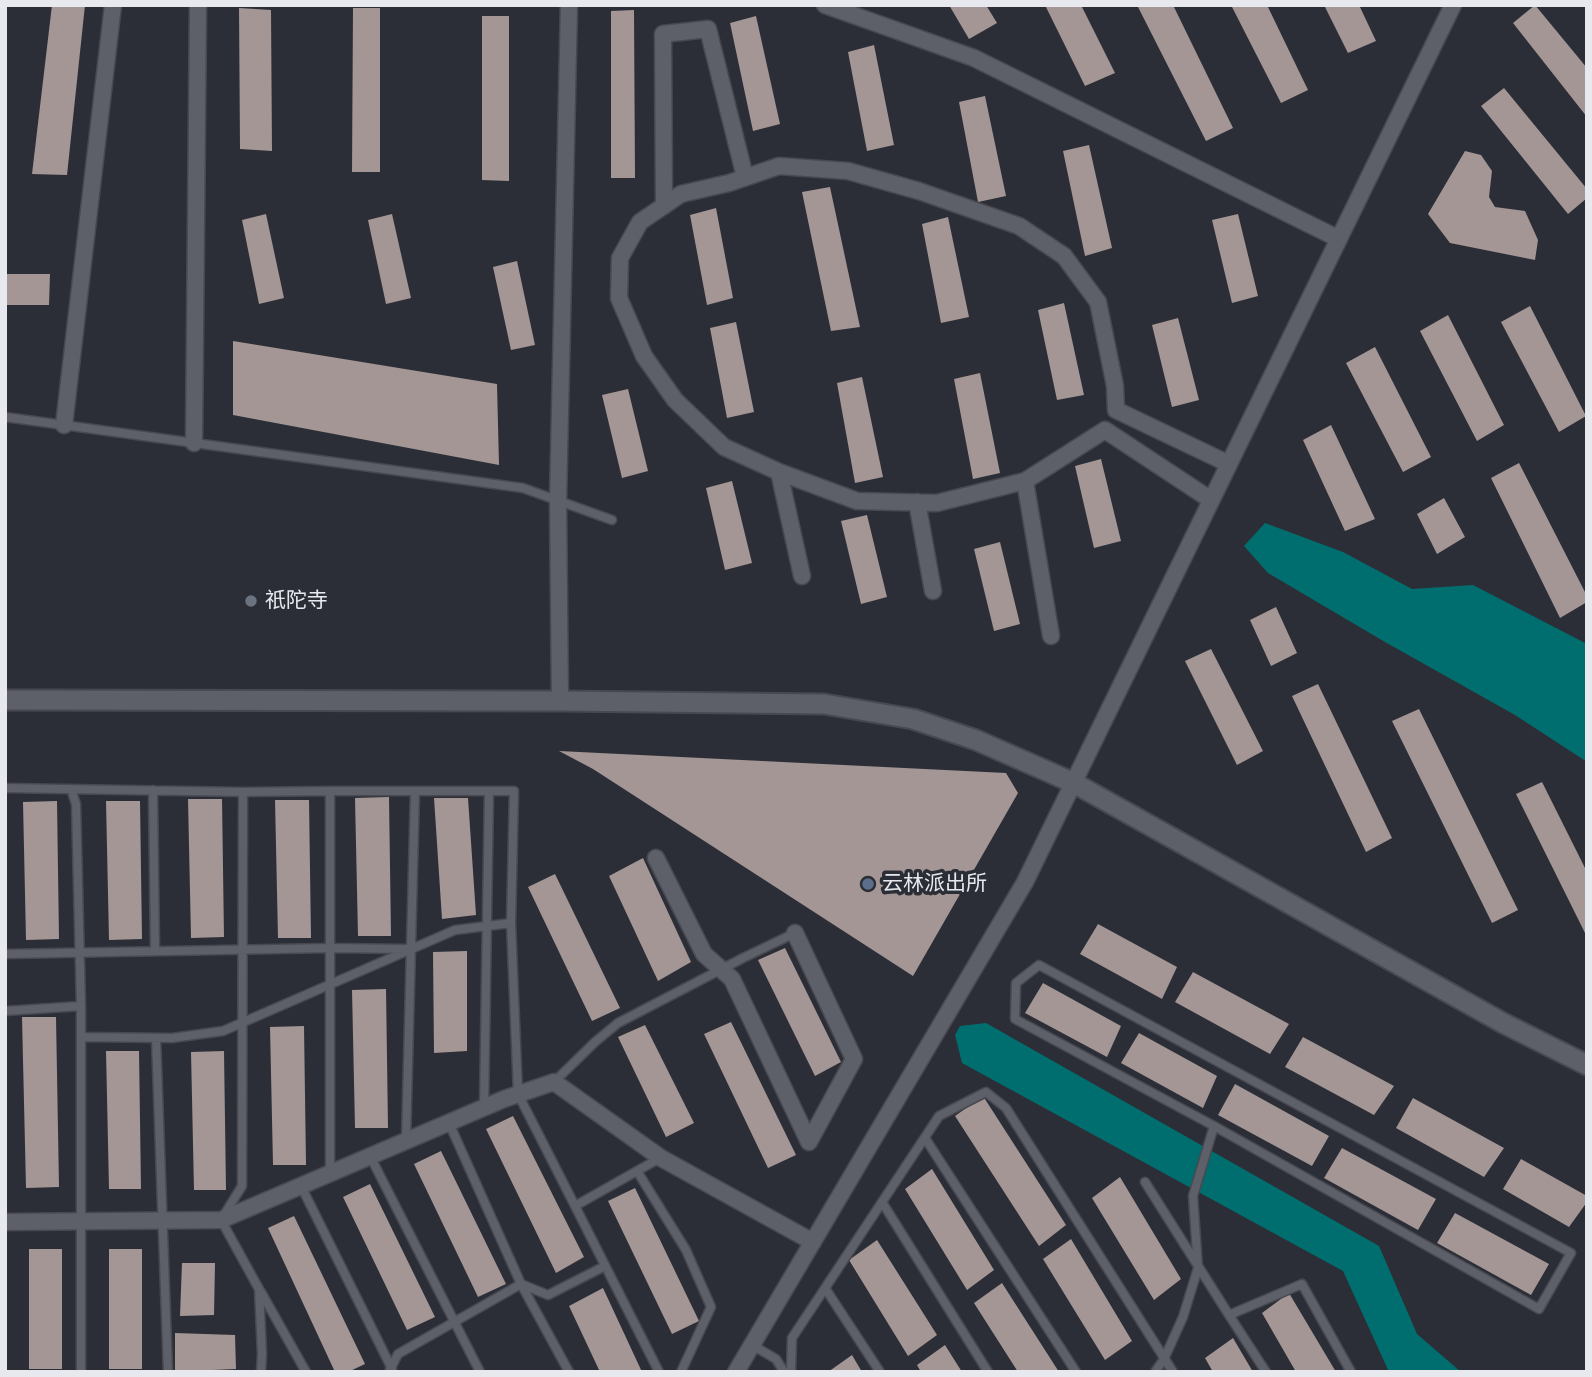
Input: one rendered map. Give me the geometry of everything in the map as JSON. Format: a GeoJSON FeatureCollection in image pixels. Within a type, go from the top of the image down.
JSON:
{"type":"FeatureCollection","features":[{"type":"Feature","properties":{"kind":"street"},"geometry":{"type":"LineString","coordinates":[[64,425],[113,5]]}},
{"type":"Feature","properties":{"kind":"street"},"geometry":{"type":"LineString","coordinates":[[194,443],[198,5]]}},
{"type":"Feature","properties":{"kind":"street"},"geometry":{"type":"LineString","coordinates":[[560,701],[558,500],[569,5]]}},
{"type":"Feature","properties":{"kind":"street"},"geometry":{"type":"LineString","coordinates":[[825,5],[974,58],[1339,239]]}},
{"type":"Feature","properties":{"kind":"street"},"geometry":{"type":"LineString","coordinates":[[736,1372],[1025,882],[1453,5]]}},
{"type":"Feature","properties":{"kind":"street"},"geometry":{"type":"LineString","coordinates":[[664,206],[663,34],[708,29],[745,177]]}},
{"type":"Feature","properties":{"kind":"street"},"geometry":{"type":"LineString","coordinates":[[1211,500],[1105,430],[1024,481],[937,503],[857,501],[779,472],[724,447],[675,400],[644,356],[619,298],[620,258],[640,222],[681,194],[779,166],[848,171],[919,191],[1019,226],[1064,257],[1098,302],[1115,386],[1116,410],[1229,464]]}},
{"type":"Feature","properties":{"kind":"street"},"geometry":{"type":"LineString","coordinates":[[779,472],[802,576]]}},
{"type":"Feature","properties":{"kind":"street"},"geometry":{"type":"LineString","coordinates":[[1024,481],[1051,636]]}},
{"type":"Feature","properties":{"kind":"street"},"geometry":{"type":"LineString","coordinates":[[917,502],[933,591]]}},
{"type":"Feature","properties":{"kind":"street"},"geometry":{"type":"LineString","coordinates":[[5,700],[824,704],[913,719],[976,740],[1074,783],[1503,1023],[1587,1065]]}},
{"type":"Feature","properties":{"kind":"street"},"geometry":{"type":"LineString","coordinates":[[656,858],[704,954],[733,979],[808,1142],[854,1059],[795,933]]}},
{"type":"Feature","properties":{"kind":"street"},"geometry":{"type":"LineString","coordinates":[[5,1222],[220,1220],[484,1107],[554,1082],[661,1158],[813,1242]]}},
{"type":"Feature","properties":{"kind":"lane"},"geometry":{"type":"LineString","coordinates":[[5,417],[523,488],[612,520]]}},
{"type":"Feature","properties":{"kind":"lane"},"geometry":{"type":"LineString","coordinates":[[5,788],[243,792],[514,791],[511,923],[518,1094],[659,1372]]}},
{"type":"Feature","properties":{"kind":"lane"},"geometry":{"type":"LineString","coordinates":[[71,789],[76,804],[81,1037],[81,1372]]}},
{"type":"Feature","properties":{"kind":"lane"},"geometry":{"type":"LineString","coordinates":[[153,790],[155,951]]}},
{"type":"Feature","properties":{"kind":"lane"},"geometry":{"type":"LineString","coordinates":[[330,1173],[331,791]]}},
{"type":"Feature","properties":{"kind":"lane"},"geometry":{"type":"LineString","coordinates":[[406,1140],[415,791]]}},
{"type":"Feature","properties":{"kind":"lane"},"geometry":{"type":"LineString","coordinates":[[484,1107],[489,791]]}},
{"type":"Feature","properties":{"kind":"lane"},"geometry":{"type":"LineString","coordinates":[[243,792],[243,1186],[220,1220],[306,1372]]}},
{"type":"Feature","properties":{"kind":"lane"},"geometry":{"type":"LineString","coordinates":[[81,1037],[156,1038],[223,1031],[455,930],[511,923]]}},
{"type":"Feature","properties":{"kind":"lane"},"geometry":{"type":"LineString","coordinates":[[554,1082],[595,1041],[618,1023],[795,933]]}},
{"type":"Feature","properties":{"kind":"lane"},"geometry":{"type":"LineString","coordinates":[[5,954],[411,949]]}},
{"type":"Feature","properties":{"kind":"lane"},"geometry":{"type":"LineString","coordinates":[[1040,965],[1571,1253],[1539,1309],[1214,1126],[1015,1018],[1016,984],[1040,965]]}},
{"type":"Feature","properties":{"kind":"lane"},"geometry":{"type":"LineString","coordinates":[[5,1011],[80,1006]]}},
{"type":"Feature","properties":{"kind":"lane"},"geometry":{"type":"LineString","coordinates":[[156,1038],[167,1372]]}},
{"type":"Feature","properties":{"kind":"lane"},"geometry":{"type":"LineString","coordinates":[[791,1372],[792,1338],[939,1116],[986,1092],[1006,1108],[1173,1372]]}},
{"type":"Feature","properties":{"kind":"lane"},"geometry":{"type":"LineString","coordinates":[[449,1122],[521,1284],[569,1372]]}},
{"type":"Feature","properties":{"kind":"lane"},"geometry":{"type":"LineString","coordinates":[[1155,1372],[1164,1359],[1183,1317],[1198,1268],[1193,1196],[1214,1126]]}},
{"type":"Feature","properties":{"kind":"lane"},"geometry":{"type":"LineString","coordinates":[[925,1138],[1076,1372]]}},
{"type":"Feature","properties":{"kind":"lane"},"geometry":{"type":"LineString","coordinates":[[370,1156],[480,1372]]}},
{"type":"Feature","properties":{"kind":"lane"},"geometry":{"type":"LineString","coordinates":[[575,1206],[661,1158]]}},
{"type":"Feature","properties":{"kind":"lane"},"geometry":{"type":"LineString","coordinates":[[637,1171],[686,1250],[711,1307],[681,1372]]}},
{"type":"Feature","properties":{"kind":"lane"},"geometry":{"type":"LineString","coordinates":[[1145,1182],[1266,1372]]}},
{"type":"Feature","properties":{"kind":"lane"},"geometry":{"type":"LineString","coordinates":[[301,1186],[391,1370]]}},
{"type":"Feature","properties":{"kind":"lane"},"geometry":{"type":"LineString","coordinates":[[882,1202],[988,1372]]}},
{"type":"Feature","properties":{"kind":"lane"},"geometry":{"type":"LineString","coordinates":[[521,1284],[548,1295],[605,1266]]}},
{"type":"Feature","properties":{"kind":"lane"},"geometry":{"type":"LineString","coordinates":[[391,1370],[398,1354],[521,1284]]}},
{"type":"Feature","properties":{"kind":"lane"},"geometry":{"type":"LineString","coordinates":[[1229,1315],[1302,1284],[1351,1372]]}},
{"type":"Feature","properties":{"kind":"lane"},"geometry":{"type":"LineString","coordinates":[[825,1288],[880,1372]]}},
{"type":"Feature","properties":{"kind":"lane"},"geometry":{"type":"LineString","coordinates":[[259,1289],[261,1372]]}},
{"type":"Feature","properties":{"kind":"lane"},"geometry":{"type":"LineString","coordinates":[[752,1345],[776,1359],[784,1372]]}},
{"type":"Feature","properties":{"kind":"shaded area"},"geometry":{"type":"Polygon","coordinates":[[[1265,523],[1343,552],[1412,589],[1473,585],[1587,644],[1587,762],[1515,715],[1268,573],[1244,546],[1265,523]]]}},
{"type":"Feature","properties":{"kind":"shaded area"},"geometry":{"type":"Polygon","coordinates":[[[986,1023],[1379,1246],[1417,1334],[1461,1372],[1389,1372],[1343,1271],[962,1063],[955,1035],[960,1026],[986,1023]]]}},
{"type":"Feature","properties":{"kind":"building"},"geometry":{"type":"Polygon","coordinates":[[[52,5],[85,5],[67,175],[32,174],[52,5]]]}},
{"type":"Feature","properties":{"kind":"building"},"geometry":{"type":"Polygon","coordinates":[[[949,5],[986,5],[997,23],[969,39],[949,5]]]}},
{"type":"Feature","properties":{"kind":"building"},"geometry":{"type":"Polygon","coordinates":[[[1045,5],[1081,5],[1115,73],[1085,86],[1045,5]]]}},
{"type":"Feature","properties":{"kind":"building"},"geometry":{"type":"Polygon","coordinates":[[[1137,5],[1173,5],[1233,128],[1206,141],[1137,5]]]}},
{"type":"Feature","properties":{"kind":"building"},"geometry":{"type":"Polygon","coordinates":[[[1231,5],[1267,5],[1308,90],[1281,103],[1231,5]]]}},
{"type":"Feature","properties":{"kind":"building"},"geometry":{"type":"Polygon","coordinates":[[[1324,5],[1359,5],[1376,41],[1348,53],[1324,5]]]}},
{"type":"Feature","properties":{"kind":"building"},"geometry":{"type":"Polygon","coordinates":[[[1535,5],[1587,68],[1587,117],[1513,23],[1535,5]]]}},
{"type":"Feature","properties":{"kind":"building"},"geometry":{"type":"Polygon","coordinates":[[[239,8],[271,10],[272,151],[240,149],[239,8]]]}},
{"type":"Feature","properties":{"kind":"building"},"geometry":{"type":"Polygon","coordinates":[[[353,8],[380,8],[380,172],[352,172],[353,8]]]}},
{"type":"Feature","properties":{"kind":"building"},"geometry":{"type":"Polygon","coordinates":[[[634,10],[635,178],[611,178],[611,11],[634,10]]]}},
{"type":"Feature","properties":{"kind":"building"},"geometry":{"type":"Polygon","coordinates":[[[482,16],[509,16],[509,181],[482,180],[482,16]]]}},
{"type":"Feature","properties":{"kind":"building"},"geometry":{"type":"Polygon","coordinates":[[[756,16],[780,124],[753,131],[730,23],[756,16]]]}},
{"type":"Feature","properties":{"kind":"building"},"geometry":{"type":"Polygon","coordinates":[[[874,45],[894,145],[867,151],[848,52],[874,45]]]}},
{"type":"Feature","properties":{"kind":"building"},"geometry":{"type":"Polygon","coordinates":[[[1504,88],[1587,189],[1587,198],[1568,214],[1481,106],[1504,88]]]}},
{"type":"Feature","properties":{"kind":"building"},"geometry":{"type":"Polygon","coordinates":[[[985,96],[1006,196],[978,202],[959,102],[985,96]]]}},
{"type":"Feature","properties":{"kind":"building"},"geometry":{"type":"Polygon","coordinates":[[[1089,145],[1112,248],[1085,256],[1063,151],[1089,145]]]}},
{"type":"Feature","properties":{"kind":"building"},"geometry":{"type":"Polygon","coordinates":[[[1465,151],[1481,155],[1492,171],[1489,197],[1495,207],[1525,211],[1538,240],[1535,260],[1450,243],[1428,214],[1465,151]]]}},
{"type":"Feature","properties":{"kind":"building"},"geometry":{"type":"Polygon","coordinates":[[[830,187],[860,327],[831,331],[802,192],[830,187]]]}},
{"type":"Feature","properties":{"kind":"building"},"geometry":{"type":"Polygon","coordinates":[[[716,208],[733,298],[707,305],[690,215],[716,208]]]}},
{"type":"Feature","properties":{"kind":"building"},"geometry":{"type":"Polygon","coordinates":[[[266,214],[284,298],[259,304],[242,220],[266,214]]]}},
{"type":"Feature","properties":{"kind":"building"},"geometry":{"type":"Polygon","coordinates":[[[392,214],[411,298],[386,304],[368,220],[392,214]]]}},
{"type":"Feature","properties":{"kind":"building"},"geometry":{"type":"Polygon","coordinates":[[[1238,214],[1258,296],[1232,303],[1212,220],[1238,214]]]}},
{"type":"Feature","properties":{"kind":"building"},"geometry":{"type":"Polygon","coordinates":[[[948,217],[969,317],[941,323],[922,224],[948,217]]]}},
{"type":"Feature","properties":{"kind":"building"},"geometry":{"type":"Polygon","coordinates":[[[517,261],[535,345],[511,350],[493,267],[517,261]]]}},
{"type":"Feature","properties":{"kind":"building"},"geometry":{"type":"Polygon","coordinates":[[[5,274],[50,274],[49,305],[5,305],[5,274]]]}},
{"type":"Feature","properties":{"kind":"building"},"geometry":{"type":"Polygon","coordinates":[[[1064,303],[1084,395],[1057,400],[1038,310],[1064,303]]]}},
{"type":"Feature","properties":{"kind":"building"},"geometry":{"type":"Polygon","coordinates":[[[1530,306],[1586,416],[1559,432],[1501,322],[1530,306]]]}},
{"type":"Feature","properties":{"kind":"building"},"geometry":{"type":"Polygon","coordinates":[[[1448,315],[1504,425],[1477,441],[1420,331],[1448,315]]]}},
{"type":"Feature","properties":{"kind":"building"},"geometry":{"type":"Polygon","coordinates":[[[1178,318],[1199,400],[1172,407],[1152,325],[1178,318]]]}},
{"type":"Feature","properties":{"kind":"building"},"geometry":{"type":"Polygon","coordinates":[[[736,322],[754,412],[727,418],[710,328],[736,322]]]}},
{"type":"Feature","properties":{"kind":"building"},"geometry":{"type":"Polygon","coordinates":[[[233,341],[497,384],[499,465],[233,415],[233,341]]]}},
{"type":"Feature","properties":{"kind":"building"},"geometry":{"type":"Polygon","coordinates":[[[1375,347],[1431,457],[1403,472],[1346,363],[1375,347]]]}},
{"type":"Feature","properties":{"kind":"building"},"geometry":{"type":"Polygon","coordinates":[[[980,373],[1000,473],[973,479],[954,379],[980,373]]]}},
{"type":"Feature","properties":{"kind":"building"},"geometry":{"type":"Polygon","coordinates":[[[862,377],[883,477],[855,483],[837,383],[862,377]]]}},
{"type":"Feature","properties":{"kind":"building"},"geometry":{"type":"Polygon","coordinates":[[[628,389],[648,471],[622,478],[602,395],[628,389]]]}},
{"type":"Feature","properties":{"kind":"building"},"geometry":{"type":"Polygon","coordinates":[[[1331,425],[1375,519],[1345,531],[1303,440],[1331,425]]]}},
{"type":"Feature","properties":{"kind":"building"},"geometry":{"type":"Polygon","coordinates":[[[1101,459],[1121,541],[1094,548],[1075,466],[1101,459]]]}},
{"type":"Feature","properties":{"kind":"building"},"geometry":{"type":"Polygon","coordinates":[[[1519,463],[1587,596],[1587,602],[1560,618],[1491,478],[1519,463]]]}},
{"type":"Feature","properties":{"kind":"building"},"geometry":{"type":"Polygon","coordinates":[[[732,481],[752,563],[725,570],[706,488],[732,481]]]}},
{"type":"Feature","properties":{"kind":"building"},"geometry":{"type":"Polygon","coordinates":[[[1444,498],[1465,537],[1437,554],[1417,514],[1444,498]]]}},
{"type":"Feature","properties":{"kind":"building"},"geometry":{"type":"Polygon","coordinates":[[[867,515],[887,597],[861,604],[841,521],[867,515]]]}},
{"type":"Feature","properties":{"kind":"building"},"geometry":{"type":"Polygon","coordinates":[[[1000,542],[1020,624],[994,631],[974,549],[1000,542]]]}},
{"type":"Feature","properties":{"kind":"building"},"geometry":{"type":"Polygon","coordinates":[[[1276,607],[1297,653],[1271,666],[1250,620],[1276,607]]]}},
{"type":"Feature","properties":{"kind":"building"},"geometry":{"type":"Polygon","coordinates":[[[1211,649],[1263,751],[1237,765],[1185,661],[1211,649]]]}},
{"type":"Feature","properties":{"kind":"building"},"geometry":{"type":"Polygon","coordinates":[[[1318,684],[1392,838],[1366,852],[1292,696],[1318,684]]]}},
{"type":"Feature","properties":{"kind":"building"},"geometry":{"type":"Polygon","coordinates":[[[1419,709],[1518,910],[1492,923],[1392,721],[1419,709]]]}},
{"type":"Feature","properties":{"kind":"building","name":"云林派出所"},"geometry":{"type":"Polygon","coordinates":[[[559,751],[1006,773],[1018,793],[913,976],[593,769],[559,751]]]}},
{"type":"Feature","properties":{"kind":"building"},"geometry":{"type":"Polygon","coordinates":[[[1542,782],[1587,872],[1587,937],[1516,794],[1542,782]]]}},
{"type":"Feature","properties":{"kind":"building"},"geometry":{"type":"Polygon","coordinates":[[[389,797],[391,936],[358,936],[355,798],[389,797]]]}},
{"type":"Feature","properties":{"kind":"building"},"geometry":{"type":"Polygon","coordinates":[[[434,798],[468,798],[476,915],[442,919],[434,798]]]}},
{"type":"Feature","properties":{"kind":"building"},"geometry":{"type":"Polygon","coordinates":[[[188,799],[222,799],[224,937],[191,938],[188,799]]]}},
{"type":"Feature","properties":{"kind":"building"},"geometry":{"type":"Polygon","coordinates":[[[275,800],[309,800],[311,938],[278,938],[275,800]]]}},
{"type":"Feature","properties":{"kind":"building"},"geometry":{"type":"Polygon","coordinates":[[[57,801],[59,939],[26,940],[23,802],[57,801]]]}},
{"type":"Feature","properties":{"kind":"building"},"geometry":{"type":"Polygon","coordinates":[[[106,801],[140,801],[142,939],[109,940],[106,801]]]}},
{"type":"Feature","properties":{"kind":"building"},"geometry":{"type":"Polygon","coordinates":[[[643,858],[691,962],[658,981],[609,876],[643,858]]]}},
{"type":"Feature","properties":{"kind":"building"},"geometry":{"type":"Polygon","coordinates":[[[555,874],[620,1008],[592,1021],[528,887],[555,874]]]}},
{"type":"Feature","properties":{"kind":"building"},"geometry":{"type":"Polygon","coordinates":[[[1098,924],[1177,967],[1162,999],[1080,954],[1098,924]]]}},
{"type":"Feature","properties":{"kind":"building"},"geometry":{"type":"Polygon","coordinates":[[[785,948],[841,1062],[815,1076],[758,960],[785,948]]]}},
{"type":"Feature","properties":{"kind":"building"},"geometry":{"type":"Polygon","coordinates":[[[467,951],[467,1051],[434,1053],[433,952],[467,951]]]}},
{"type":"Feature","properties":{"kind":"building"},"geometry":{"type":"Polygon","coordinates":[[[1193,972],[1289,1024],[1270,1054],[1175,1002],[1193,972]]]}},
{"type":"Feature","properties":{"kind":"building"},"geometry":{"type":"Polygon","coordinates":[[[1043,983],[1121,1026],[1107,1057],[1025,1013],[1043,983]]]}},
{"type":"Feature","properties":{"kind":"building"},"geometry":{"type":"Polygon","coordinates":[[[386,989],[388,1128],[355,1128],[352,990],[386,989]]]}},
{"type":"Feature","properties":{"kind":"building"},"geometry":{"type":"Polygon","coordinates":[[[22,1017],[56,1017],[59,1187],[26,1188],[22,1017]]]}},
{"type":"Feature","properties":{"kind":"building"},"geometry":{"type":"Polygon","coordinates":[[[731,1022],[796,1155],[768,1168],[704,1034],[731,1022]]]}},
{"type":"Feature","properties":{"kind":"building"},"geometry":{"type":"Polygon","coordinates":[[[645,1025],[694,1123],[666,1137],[618,1037],[645,1025]]]}},
{"type":"Feature","properties":{"kind":"building"},"geometry":{"type":"Polygon","coordinates":[[[304,1026],[306,1165],[273,1165],[270,1027],[304,1026]]]}},
{"type":"Feature","properties":{"kind":"building"},"geometry":{"type":"Polygon","coordinates":[[[1139,1033],[1217,1076],[1203,1108],[1121,1063],[1139,1033]]]}},
{"type":"Feature","properties":{"kind":"building"},"geometry":{"type":"Polygon","coordinates":[[[1303,1037],[1394,1086],[1374,1115],[1285,1067],[1303,1037]]]}},
{"type":"Feature","properties":{"kind":"building"},"geometry":{"type":"Polygon","coordinates":[[[106,1051],[139,1051],[141,1189],[109,1189],[106,1051]]]}},
{"type":"Feature","properties":{"kind":"building"},"geometry":{"type":"Polygon","coordinates":[[[224,1051],[226,1190],[194,1190],[191,1052],[224,1051]]]}},
{"type":"Feature","properties":{"kind":"building"},"geometry":{"type":"Polygon","coordinates":[[[1235,1084],[1329,1136],[1312,1166],[1218,1115],[1235,1084]]]}},
{"type":"Feature","properties":{"kind":"building"},"geometry":{"type":"Polygon","coordinates":[[[983,1096],[1066,1225],[1039,1246],[955,1116],[983,1096]]]}},
{"type":"Feature","properties":{"kind":"building"},"geometry":{"type":"Polygon","coordinates":[[[1413,1098],[1504,1148],[1484,1177],[1396,1128],[1413,1098]]]}},
{"type":"Feature","properties":{"kind":"building"},"geometry":{"type":"Polygon","coordinates":[[[513,1116],[584,1257],[556,1273],[486,1129],[513,1116]]]}},
{"type":"Feature","properties":{"kind":"building"},"geometry":{"type":"Polygon","coordinates":[[[1342,1148],[1436,1199],[1418,1230],[1324,1178],[1342,1148]]]}},
{"type":"Feature","properties":{"kind":"building"},"geometry":{"type":"Polygon","coordinates":[[[441,1151],[506,1284],[478,1297],[414,1164],[441,1151]]]}},
{"type":"Feature","properties":{"kind":"building"},"geometry":{"type":"Polygon","coordinates":[[[1521,1159],[1587,1196],[1587,1202],[1569,1227],[1503,1189],[1521,1159]]]}},
{"type":"Feature","properties":{"kind":"building"},"geometry":{"type":"Polygon","coordinates":[[[932,1169],[994,1270],[967,1290],[905,1189],[932,1169]]]}},
{"type":"Feature","properties":{"kind":"building"},"geometry":{"type":"Polygon","coordinates":[[[1120,1177],[1181,1279],[1154,1300],[1092,1198],[1120,1177]]]}},
{"type":"Feature","properties":{"kind":"building"},"geometry":{"type":"Polygon","coordinates":[[[370,1184],[435,1317],[407,1330],[343,1197],[370,1184]]]}},
{"type":"Feature","properties":{"kind":"building"},"geometry":{"type":"Polygon","coordinates":[[[635,1188],[699,1321],[672,1334],[608,1201],[635,1188]]]}},
{"type":"Feature","properties":{"kind":"building"},"geometry":{"type":"Polygon","coordinates":[[[1455,1213],[1549,1264],[1531,1295],[1437,1243],[1455,1213]]]}},
{"type":"Feature","properties":{"kind":"building"},"geometry":{"type":"Polygon","coordinates":[[[294,1216],[365,1364],[348,1372],[335,1372],[268,1228],[294,1216]]]}},
{"type":"Feature","properties":{"kind":"building"},"geometry":{"type":"Polygon","coordinates":[[[1071,1239],[1132,1341],[1105,1360],[1043,1259],[1071,1239]]]}},
{"type":"Feature","properties":{"kind":"building"},"geometry":{"type":"Polygon","coordinates":[[[877,1240],[937,1335],[908,1356],[849,1260],[877,1240]]]}},
{"type":"Feature","properties":{"kind":"building"},"geometry":{"type":"Polygon","coordinates":[[[29,1249],[62,1249],[62,1369],[29,1369],[29,1249]]]}},
{"type":"Feature","properties":{"kind":"building"},"geometry":{"type":"Polygon","coordinates":[[[109,1249],[142,1249],[142,1369],[109,1369],[109,1249]]]}},
{"type":"Feature","properties":{"kind":"building"},"geometry":{"type":"Polygon","coordinates":[[[182,1263],[215,1263],[214,1315],[180,1316],[182,1263]]]}},
{"type":"Feature","properties":{"kind":"building"},"geometry":{"type":"Polygon","coordinates":[[[1002,1283],[1059,1372],[1018,1372],[974,1303],[1002,1283]]]}},
{"type":"Feature","properties":{"kind":"building"},"geometry":{"type":"Polygon","coordinates":[[[603,1288],[642,1372],[600,1372],[569,1306],[603,1288]]]}},
{"type":"Feature","properties":{"kind":"building"},"geometry":{"type":"Polygon","coordinates":[[[1289,1293],[1336,1372],[1296,1372],[1262,1313],[1289,1293]]]}},
{"type":"Feature","properties":{"kind":"building"},"geometry":{"type":"Polygon","coordinates":[[[175,1333],[235,1335],[236,1369],[175,1372],[175,1333]]]}},
{"type":"Feature","properties":{"kind":"building"},"geometry":{"type":"Polygon","coordinates":[[[1233,1338],[1253,1372],[1213,1372],[1205,1358],[1233,1338]]]}},
{"type":"Feature","properties":{"kind":"building"},"geometry":{"type":"Polygon","coordinates":[[[945,1345],[962,1372],[921,1372],[917,1365],[945,1345]]]}},
{"type":"Feature","properties":{"kind":"building"},"geometry":{"type":"Polygon","coordinates":[[[852,1355],[862,1372],[828,1372],[852,1355]]]}},
{"type":"Feature","properties":{"kind":"place","name":"祇陀寺"},"geometry":{"type":"Point","coordinates":[251,601]}},
{"type":"Feature","properties":{"kind":"place","name":"云林派出所"},"geometry":{"type":"Point","coordinates":[868,884]}}]}
